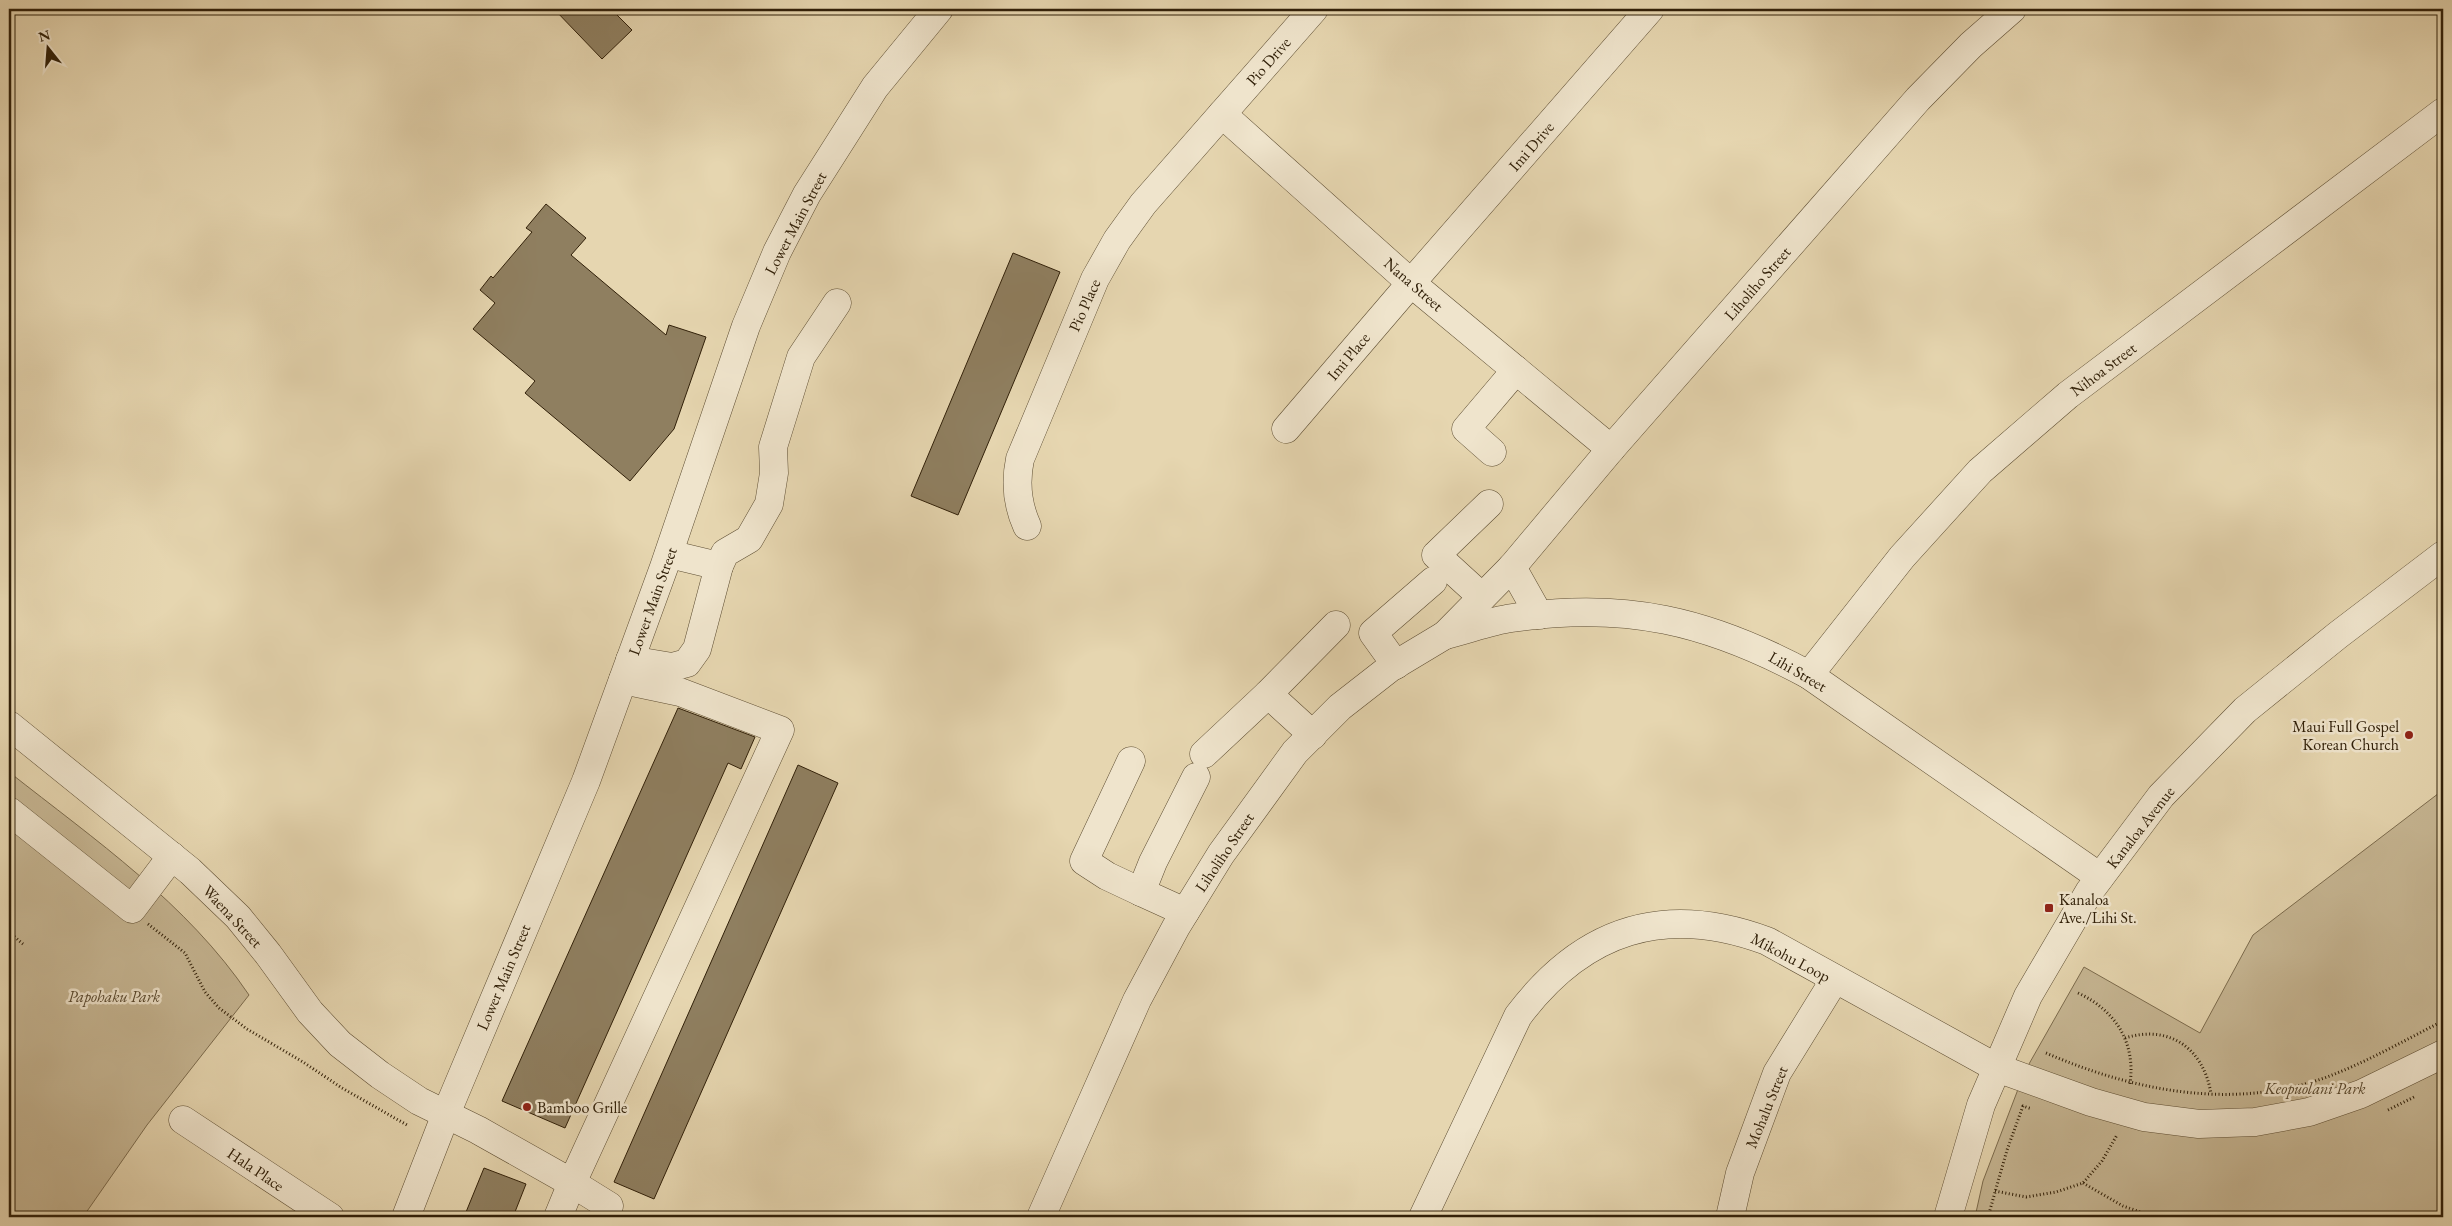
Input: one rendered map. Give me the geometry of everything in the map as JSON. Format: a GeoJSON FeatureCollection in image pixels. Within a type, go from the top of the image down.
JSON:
{"type":"FeatureCollection","features":[{"type":"Feature","properties":{"kind":"street","name":"Lower Main Street"},"geometry":{"type":"LineString","coordinates":[[406,1217],[446,1114],[586,781],[669,554],[746,326],[777,252],[807,194],[875,87],[939,9]]}},
{"type":"Feature","properties":{"kind":"street","name":"Pio Drive"},"geometry":{"type":"LineString","coordinates":[[1222,114],[1314,9]]}},
{"type":"Feature","properties":{"kind":"street","name":"Imi Drive"},"geometry":{"type":"LineString","coordinates":[[1411,283],[1650,9]]}},
{"type":"Feature","properties":{"kind":"street","name":"Liholiho Street"},"geometry":{"type":"LineString","coordinates":[[1041,1217],[1137,1000],[1185,912],[1221,854],[1296,752],[1340,707],[1396,665],[1446,635],[1512,567],[1610,449],[1918,99],[1971,45],[2012,9]]}},
{"type":"Feature","properties":{"kind":"street","name":"Nihoa Street"},"geometry":{"type":"LineString","coordinates":[[1809,675],[1902,557],[1980,471],[2068,395],[2443,112]]}},
{"type":"Feature","properties":{"kind":"street","name":"Nana Street"},"geometry":{"type":"LineString","coordinates":[[1222,114],[1411,283],[1610,449]]}},
{"type":"Feature","properties":{"kind":"street","name":"Pio Place"},"geometry":{"type":"LineString","coordinates":[[1027,526],[1018,500],[1016,486],[1020,459],[1095,279],[1117,240],[1142,204],[1222,114]]}},
{"type":"Feature","properties":{"kind":"street","name":"Imi Place"},"geometry":{"type":"LineString","coordinates":[[1286,430],[1411,283]]}},
{"type":"Feature","properties":{"kind":"street"},"geometry":{"type":"LineString","coordinates":[[627,670],[672,666],[687,662],[697,649],[719,566],[725,553],[748,539],[769,504],[774,473],[773,447],[801,357],[837,303]]}},
{"type":"Feature","properties":{"kind":"street"},"geometry":{"type":"LineString","coordinates":[[1492,452],[1466,429],[1516,370]]}},
{"type":"Feature","properties":{"kind":"street"},"geometry":{"type":"LineString","coordinates":[[1482,597],[1436,555],[1489,504]]}},
{"type":"Feature","properties":{"kind":"street"},"geometry":{"type":"LineString","coordinates":[[669,554],[719,566]]}},
{"type":"Feature","properties":{"kind":"street","name":"Kanaloa Avenue"},"geometry":{"type":"LineString","coordinates":[[1948,1217],[1981,1106],[2028,996],[2089,892],[2100,877],[2161,796],[2245,710],[2338,635],[2443,555]]}},
{"type":"Feature","properties":{"kind":"street"},"geometry":{"type":"LineString","coordinates":[[1512,567],[1539,615]]}},
{"type":"Feature","properties":{"kind":"street"},"geometry":{"type":"LineString","coordinates":[[1396,665],[1373,632],[1433,582]]}},
{"type":"Feature","properties":{"kind":"street","name":"Lihi Street"},"geometry":{"type":"LineString","coordinates":[[1446,635],[1510,618],[1576,611],[1642,614],[1698,627],[1770,653],[1809,675],[2100,877]]}},
{"type":"Feature","properties":{"kind":"street"},"geometry":{"type":"LineString","coordinates":[[1141,892],[1153,862],[1200,765],[1336,625]]}},
{"type":"Feature","properties":{"kind":"street"},"geometry":{"type":"LineString","coordinates":[[558,1217],[780,730],[627,670]]}},
{"type":"Feature","properties":{"kind":"street"},"geometry":{"type":"LineString","coordinates":[[1268,694],[1313,735]]}},
{"type":"Feature","properties":{"kind":"street","name":"Waena Street"},"geometry":{"type":"LineString","coordinates":[[9,726],[172,856],[238,917],[268,954],[310,1012],[340,1044],[414,1098],[572,1183],[609,1206],[604,1217]]}},
{"type":"Feature","properties":{"kind":"street"},"geometry":{"type":"LineString","coordinates":[[1131,761],[1084,861],[1107,876],[1185,912]]}},
{"type":"Feature","properties":{"kind":"street"},"geometry":{"type":"LineString","coordinates":[[9,811],[132,909],[172,856]]}},
{"type":"Feature","properties":{"kind":"street","name":"Mikohu Loop"},"geometry":{"type":"LineString","coordinates":[[1424,1217],[1518,1016],[1548,980],[1585,950],[1614,937],[1644,927],[1675,923],[1706,924],[1737,930],[1767,941],[1997,1068],[2091,1102],[2144,1117],[2199,1124],[2255,1122],[2309,1112],[2361,1094],[2443,1054]]}},
{"type":"Feature","properties":{"kind":"street","name":"Mohalu Street"},"geometry":{"type":"LineString","coordinates":[[1730,1217],[1740,1173],[1777,1073],[1835,979]]}},
{"type":"Feature","properties":{"kind":"street","name":"Hala Place"},"geometry":{"type":"LineString","coordinates":[[183,1120],[330,1217]]}},
{"type":"Feature","properties":{"kind":"path"},"geometry":{"type":"LineString","coordinates":[[144,921],[185,953],[204,992],[219,1008],[247,1029],[304,1062],[342,1088],[407,1125]]}},
{"type":"Feature","properties":{"kind":"path"},"geometry":{"type":"LineString","coordinates":[[9,932],[23,944]]}},
{"type":"Feature","properties":{"kind":"path"},"geometry":{"type":"LineString","coordinates":[[2078,993],[2100,1005],[2110,1014],[2125,1038],[2131,1060],[2130,1084]]}},
{"type":"Feature","properties":{"kind":"path"},"geometry":{"type":"LineString","coordinates":[[2046,1053],[2089,1072],[2130,1084],[2168,1091],[2211,1094],[2265,1091],[2324,1078],[2353,1067],[2443,1021]]}},
{"type":"Feature","properties":{"kind":"path"},"geometry":{"type":"LineString","coordinates":[[2125,1038],[2158,1034],[2178,1041],[2201,1063],[2211,1094]]}},
{"type":"Feature","properties":{"kind":"path"},"geometry":{"type":"LineString","coordinates":[[1988,1217],[2023,1106]]}},
{"type":"Feature","properties":{"kind":"path"},"geometry":{"type":"LineString","coordinates":[[1995,1191],[2026,1197],[2083,1183],[2102,1161],[2118,1136]]}},
{"type":"Feature","properties":{"kind":"path"},"geometry":{"type":"LineString","coordinates":[[2083,1183],[2123,1206],[2155,1217]]}},
{"type":"Feature","properties":{"kind":"green space","name":"Papohaku Park"},"geometry":{"type":"Polygon","coordinates":[[[9,772],[138,874],[197,931],[249,995],[147,1125],[83,1217],[9,1217],[9,772]]]}},
{"type":"Feature","properties":{"kind":"green space","name":"Keopuolani Park"},"geometry":{"type":"Polygon","coordinates":[[[2443,790],[2443,1217],[1975,1217],[1983,1181],[2025,1071],[2084,967],[2200,1033],[2253,935],[2443,790]]]}},
{"type":"Feature","properties":{"kind":"building"},"geometry":{"type":"Polygon","coordinates":[[[554,9],[611,9],[632,30],[602,59],[554,9]]]}},
{"type":"Feature","properties":{"kind":"building"},"geometry":{"type":"Polygon","coordinates":[[[546,204],[586,238],[571,255],[666,335],[669,325],[706,337],[674,429],[630,481],[525,393],[535,381],[473,329],[495,303],[480,290],[491,276],[493,278],[532,232],[526,228],[546,204]]]}},
{"type":"Feature","properties":{"kind":"building"},"geometry":{"type":"Polygon","coordinates":[[[1013,253],[1060,272],[958,515],[911,496],[1013,253]]]}},
{"type":"Feature","properties":{"kind":"building"},"geometry":{"type":"Polygon","coordinates":[[[678,708],[755,737],[741,769],[728,763],[565,1128],[502,1101],[678,708]]]}},
{"type":"Feature","properties":{"kind":"building"},"geometry":{"type":"Polygon","coordinates":[[[798,765],[838,783],[654,1199],[614,1182],[798,765]]]}},
{"type":"Feature","properties":{"kind":"building"},"geometry":{"type":"Polygon","coordinates":[[[484,1168],[526,1184],[513,1217],[464,1217],[484,1168]]]}},
{"type":"Feature","properties":{"kind":"place","name":"Maui Full Gospel Korean Church"},"geometry":{"type":"Point","coordinates":[2409,735]}},
{"type":"Feature","properties":{"kind":"place","name":"Kanaloa Ave./Lihi St."},"geometry":{"type":"Point","coordinates":[2049,908]}},
{"type":"Feature","properties":{"kind":"place","name":"Bamboo Grille"},"geometry":{"type":"Point","coordinates":[527,1107]}}]}
